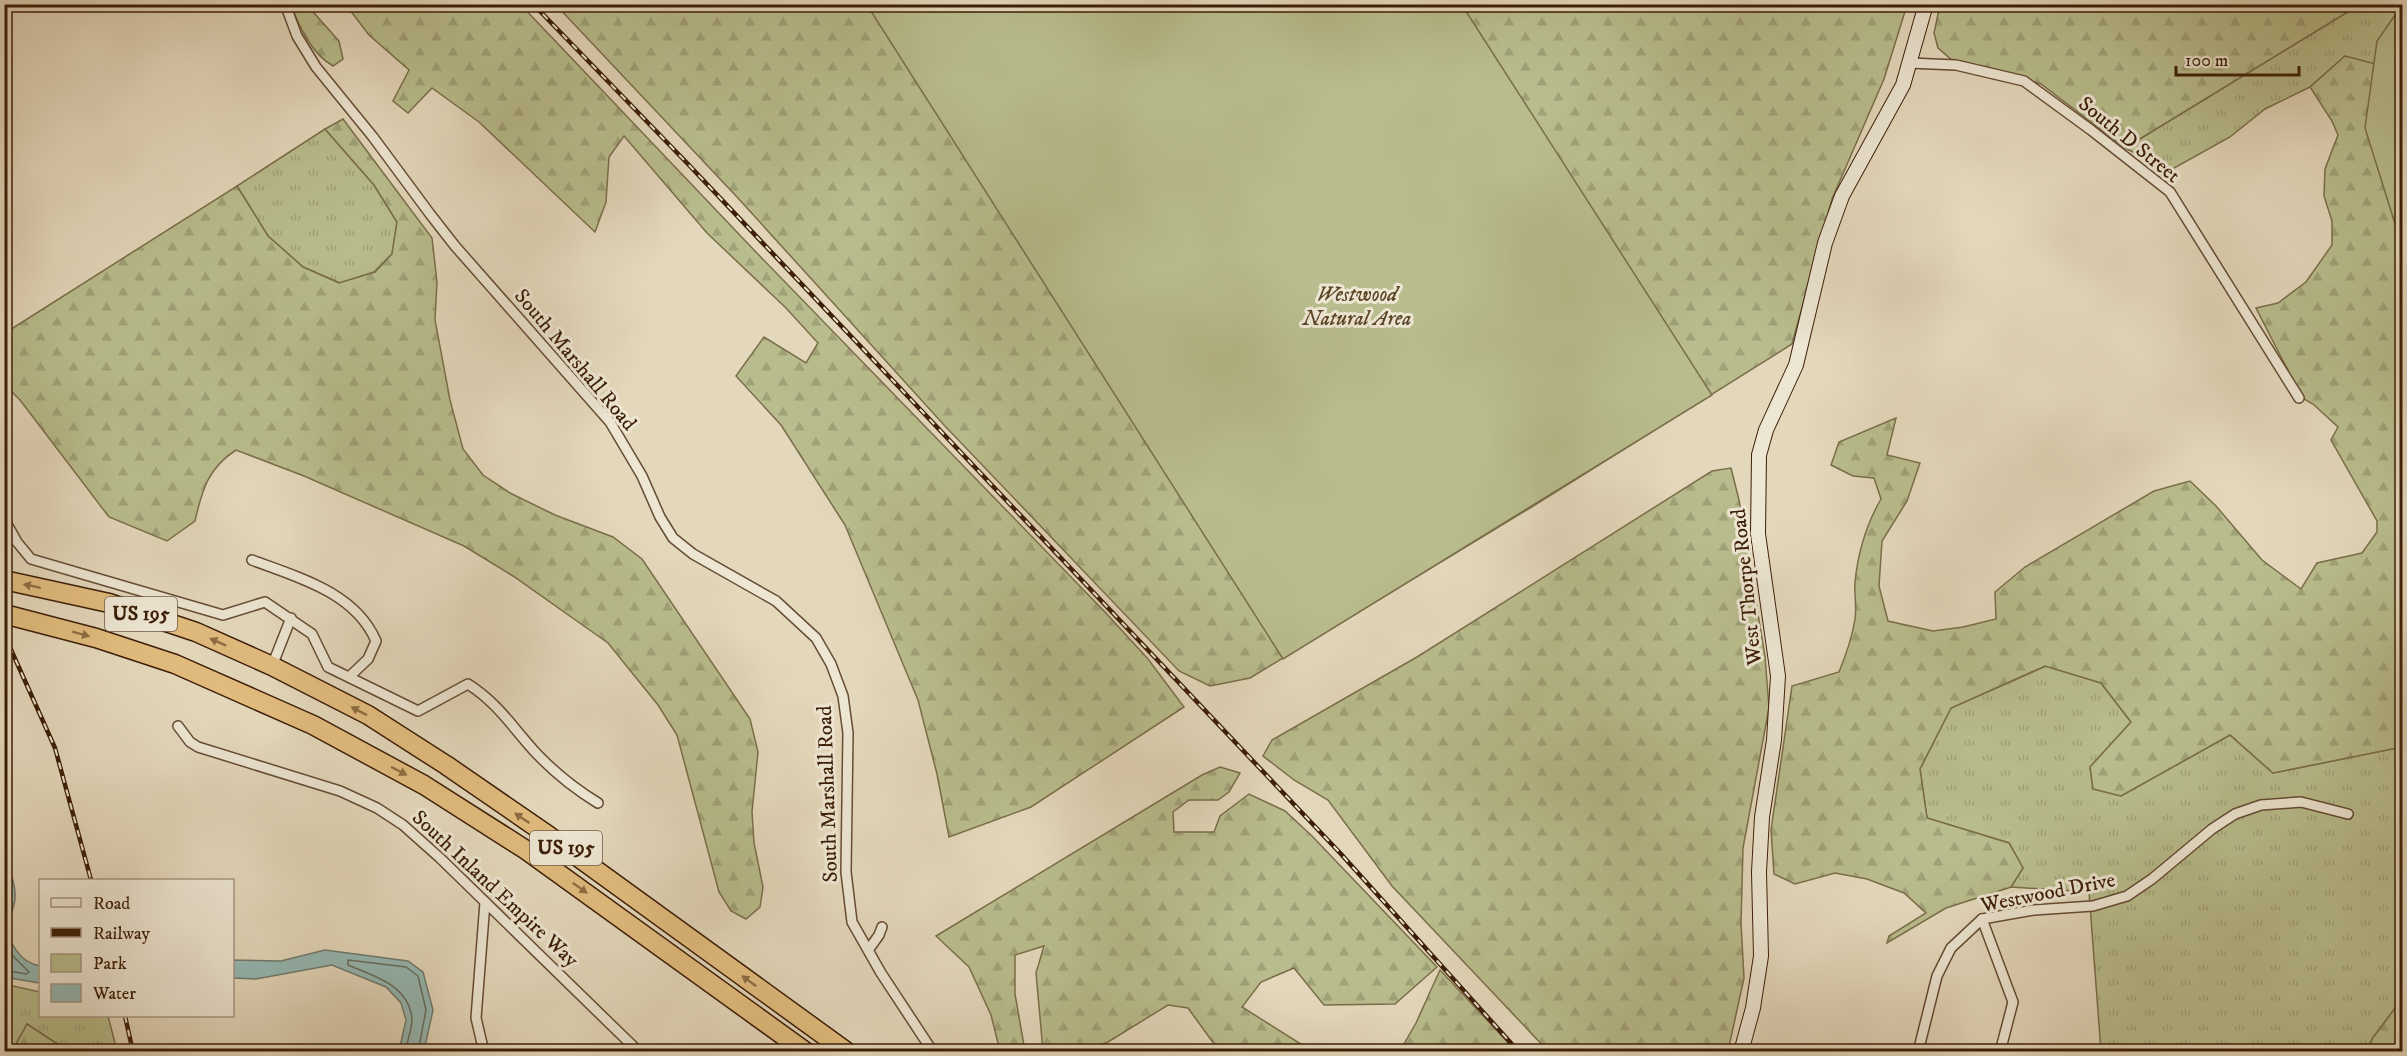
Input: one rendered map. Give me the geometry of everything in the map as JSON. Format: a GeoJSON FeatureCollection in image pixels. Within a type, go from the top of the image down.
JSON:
{"type":"FeatureCollection","features":[{"type":"Feature","properties":{"kind":"highway","name":"US 195"},"geometry":{"type":"LineString","coordinates":[[4,580],[109,603],[196,632],[272,666],[368,715],[549,836],[848,1052]]}},
{"type":"Feature","properties":{"kind":"highway","name":"US 195"},"geometry":{"type":"LineString","coordinates":[[4,614],[96,638],[175,664],[323,731],[424,785],[526,850],[806,1052]]}},
{"type":"Feature","properties":{"kind":"highway"},"geometry":{"type":"LineString","coordinates":[[795,1052],[754,1028],[751,1023],[752,1013],[757,1007],[770,1005],[836,1052]]}},
{"type":"Feature","properties":{"kind":"street","name":"South Marshall Road"},"geometry":{"type":"LineString","coordinates":[[285,4],[297,36],[316,67],[373,137],[430,214],[462,254],[610,422],[642,476],[660,517],[673,538],[693,554],[776,601],[816,638],[831,664],[843,696],[848,733],[846,872],[852,922],[881,973],[933,1052]]}},
{"type":"Feature","properties":{"kind":"street","name":"West Thorpe Road"},"geometry":{"type":"LineString","coordinates":[[1742,1052],[1753,1008],[1761,956],[1759,872],[1762,817],[1774,740],[1778,676],[1758,534],[1759,455],[1766,430],[1796,365],[1825,243],[1842,196],[1903,85],[1926,4]]}},
{"type":"Feature","properties":{"kind":"street","name":"South D Street"},"geometry":{"type":"LineString","coordinates":[[1910,63],[1956,65],[2024,81],[2170,192],[2299,398]]}},
{"type":"Feature","properties":{"kind":"street"},"geometry":{"type":"LineString","coordinates":[[4,519],[17,542],[31,559],[223,615],[265,602],[312,634],[328,667],[418,711],[468,684],[489,698],[537,753],[570,785],[598,803]]}},
{"type":"Feature","properties":{"kind":"street"},"geometry":{"type":"LineString","coordinates":[[252,560],[327,588],[370,627],[376,641],[368,659],[349,677]]}},
{"type":"Feature","properties":{"kind":"street"},"geometry":{"type":"LineString","coordinates":[[272,666],[291,618]]}},
{"type":"Feature","properties":{"kind":"street","name":"South Inland Empire Way"},"geometry":{"type":"LineString","coordinates":[[178,726],[190,742],[198,747],[340,791],[377,808],[403,825],[639,1052]]}},
{"type":"Feature","properties":{"kind":"street","name":"Westwood Drive"},"geometry":{"type":"LineString","coordinates":[[1918,1052],[1937,976],[1951,948],[1982,920],[2034,910],[2093,906],[2127,896],[2212,829],[2235,814],[2261,805],[2301,802],[2348,814]]}},
{"type":"Feature","properties":{"kind":"street"},"geometry":{"type":"LineString","coordinates":[[484,1052],[476,1018],[485,902]]}},
{"type":"Feature","properties":{"kind":"street"},"geometry":{"type":"LineString","coordinates":[[1982,920],[2013,1002],[2000,1052]]}},
{"type":"Feature","properties":{"kind":"street"},"geometry":{"type":"LineString","coordinates":[[869,950],[882,927]]}},
{"type":"Feature","properties":{"kind":"green space"},"geometry":{"type":"Polygon","coordinates":[[[291,5],[307,5],[339,41],[343,59],[333,66],[318,54],[302,31],[291,5]]]}},
{"type":"Feature","properties":{"kind":"green space"},"geometry":{"type":"Polygon","coordinates":[[[346,5],[521,5],[754,250],[1104,611],[1148,659],[1184,707],[1031,807],[949,837],[937,774],[918,700],[845,525],[781,425],[736,376],[764,337],[806,363],[818,343],[786,308],[707,233],[624,136],[609,157],[606,202],[595,232],[479,122],[432,88],[408,113],[393,101],[409,70],[369,35],[346,5]]]}},
{"type":"Feature","properties":{"kind":"green space"},"geometry":{"type":"Polygon","coordinates":[[[556,5],[1907,5],[1884,79],[1832,199],[1792,344],[1530,508],[1250,678],[1210,686],[1179,671],[944,425],[737,197],[556,5]]]}},
{"type":"Feature","properties":{"kind":"green space","name":"Westwood Natural Area"},"geometry":{"type":"Polygon","coordinates":[[[867,5],[1462,5],[1712,395],[1283,659],[867,5]]]}},
{"type":"Feature","properties":{"kind":"green space"},"geometry":{"type":"Polygon","coordinates":[[[1940,5],[2359,5],[2125,148],[2041,84],[1952,60],[1938,48],[1934,33],[1940,5]]]}},
{"type":"Feature","properties":{"kind":"green space"},"geometry":{"type":"Polygon","coordinates":[[[2359,5],[2402,5],[2402,80],[2345,56],[2310,87],[2265,109],[2230,137],[2169,171],[2125,148],[2359,5]]]}},
{"type":"Feature","properties":{"kind":"green space"},"geometry":{"type":"Polygon","coordinates":[[[2402,5],[2402,246],[2365,128],[2377,41],[2402,5]]]}},
{"type":"Feature","properties":{"kind":"green space"},"geometry":{"type":"Polygon","coordinates":[[[2345,56],[2387,67],[2402,80],[2402,747],[2273,773],[2230,735],[2121,796],[2093,789],[2090,767],[2131,722],[2101,683],[2045,666],[1951,708],[1920,769],[1927,818],[2009,843],[2023,868],[2011,887],[1946,908],[1887,943],[1889,936],[1926,913],[1904,893],[1867,879],[1835,873],[1795,884],[1774,874],[1771,830],[1792,686],[1839,672],[1855,619],[1855,582],[1858,560],[1867,529],[1881,499],[1874,478],[1853,476],[1831,465],[1839,442],[1896,418],[1887,455],[1920,463],[1907,501],[1882,541],[1879,586],[1888,621],[1933,631],[1996,619],[1995,592],[2025,567],[2154,491],[2190,481],[2216,506],[2262,560],[2301,589],[2317,563],[2362,553],[2377,532],[2377,521],[2331,440],[2338,427],[2313,404],[2302,398],[2256,308],[2278,303],[2306,282],[2332,245],[2332,221],[2324,196],[2325,169],[2338,135],[2332,121],[2310,87],[2345,56]]]}},
{"type":"Feature","properties":{"kind":"green space"},"geometry":{"type":"Polygon","coordinates":[[[343,119],[432,238],[437,282],[435,320],[450,400],[463,449],[483,475],[510,493],[555,515],[613,537],[642,559],[750,719],[758,752],[752,812],[754,843],[763,887],[760,907],[746,919],[731,911],[719,892],[677,735],[658,705],[608,643],[513,576],[464,546],[304,476],[236,450],[226,457],[213,472],[200,499],[195,521],[167,541],[109,517],[20,400],[5,385],[5,333],[237,186],[268,236],[303,267],[339,283],[375,272],[392,254],[397,222],[374,185],[325,129],[343,119]]]}},
{"type":"Feature","properties":{"kind":"green space"},"geometry":{"type":"Polygon","coordinates":[[[325,129],[374,185],[397,222],[392,254],[374,272],[340,283],[303,267],[268,236],[237,186],[325,129]]]}},
{"type":"Feature","properties":{"kind":"green space"},"geometry":{"type":"Polygon","coordinates":[[[1731,468],[1739,500],[1765,656],[1769,708],[1743,848],[1741,923],[1744,978],[1728,1051],[1548,1051],[1392,886],[1328,800],[1294,780],[1263,756],[1272,740],[1417,657],[1712,471],[1731,468]]]}},
{"type":"Feature","properties":{"kind":"green space"},"geometry":{"type":"Polygon","coordinates":[[[2046,666],[2101,683],[2131,722],[2090,767],[2093,789],[2121,796],[2230,735],[2273,773],[2402,747],[2402,999],[2372,1039],[2368,1051],[2101,1051],[2089,892],[2011,887],[2023,868],[2009,843],[1927,818],[1920,769],[1951,708],[2046,666]]]}},
{"type":"Feature","properties":{"kind":"green space"},"geometry":{"type":"Polygon","coordinates":[[[1220,767],[1240,773],[1229,792],[1218,800],[1189,800],[1173,812],[1174,832],[1214,832],[1220,816],[1249,794],[1285,811],[1312,836],[1437,967],[1395,1004],[1324,1005],[1294,968],[1261,982],[1242,1007],[1307,1048],[1307,1051],[1216,1051],[1217,1048],[1188,1008],[1168,1005],[1108,1042],[1083,1051],[1043,1051],[1036,973],[1044,946],[1015,955],[1015,994],[1025,1051],[1000,1051],[991,1015],[969,967],[936,936],[1202,775],[1220,767]]]}},
{"type":"Feature","properties":{"kind":"green space"},"geometry":{"type":"Polygon","coordinates":[[[1440,970],[1516,1051],[1400,1051],[1416,1023],[1440,970]]]}},
{"type":"Feature","properties":{"kind":"green space"},"geometry":{"type":"Polygon","coordinates":[[[4,984],[39,992],[39,1017],[108,1017],[117,1051],[68,1051],[27,1024],[15,1046],[5,1049],[4,984]]]}},
{"type":"Feature","properties":{"kind":"green space"},"geometry":{"type":"Polygon","coordinates":[[[2402,999],[2402,1051],[2368,1051],[2372,1039],[2402,999]]]}},
{"type":"Feature","properties":{"kind":"green space"},"geometry":{"type":"Polygon","coordinates":[[[27,1024],[68,1051],[5,1051],[15,1046],[27,1024]]]}},
{"type":"Feature","properties":{"kind":"water"},"geometry":{"type":"Polygon","coordinates":[[[4,858],[15,888],[8,929],[9,936],[21,956],[39,966],[39,983],[10,978],[5,974],[4,858]]]}},
{"type":"Feature","properties":{"kind":"water"},"geometry":{"type":"Polygon","coordinates":[[[325,950],[408,961],[423,972],[433,1010],[424,1051],[399,1051],[406,1020],[401,1003],[386,987],[332,965],[256,979],[234,978],[234,960],[281,961],[325,950]]]}},
{"type":"Feature","properties":{"kind":"railway"},"geometry":{"type":"LineString","coordinates":[[533,4],[687,163],[1341,854],[1519,1052]]}},
{"type":"Feature","properties":{"kind":"railway"},"geometry":{"type":"LineString","coordinates":[[4,634],[55,748],[91,879]]}},
{"type":"Feature","properties":{"kind":"railway"},"geometry":{"type":"LineString","coordinates":[[125,1017],[133,1052]]}}]}
